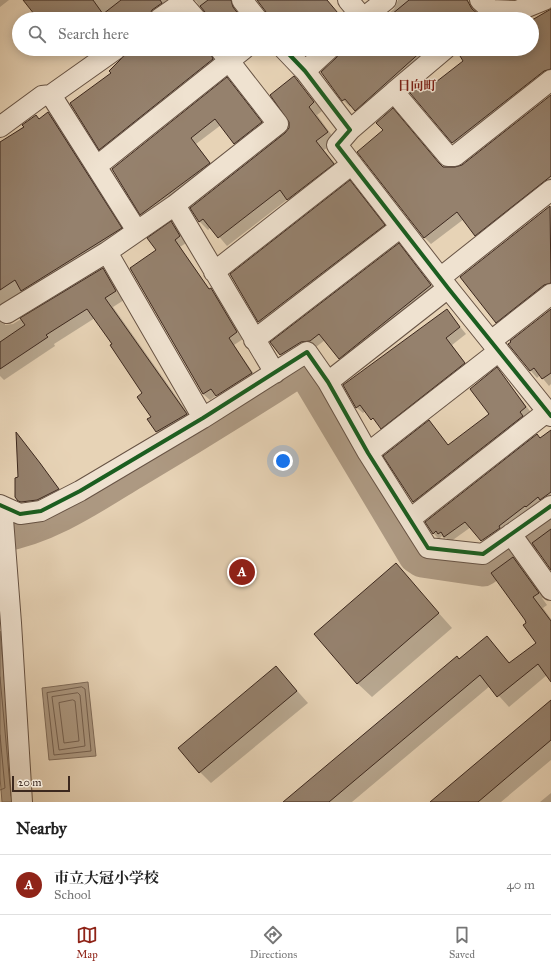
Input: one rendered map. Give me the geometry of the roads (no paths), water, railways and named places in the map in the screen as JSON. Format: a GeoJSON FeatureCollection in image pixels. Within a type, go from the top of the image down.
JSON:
{"type":"FeatureCollection","features":[{"type":"Feature","properties":{"kind":"street"},"geometry":{"type":"LineString","coordinates":[[242,0],[251,12]]}},
{"type":"Feature","properties":{"kind":"street"},"geometry":{"type":"LineString","coordinates":[[348,0],[357,12]]}},
{"type":"Feature","properties":{"kind":"street"},"geometry":{"type":"LineString","coordinates":[[370,12],[386,0]]}},
{"type":"Feature","properties":{"kind":"street"},"geometry":{"type":"LineString","coordinates":[[484,10],[517,11],[544,0]]}},
{"type":"Feature","properties":{"kind":"street"},"geometry":{"type":"LineString","coordinates":[[169,12],[182,3],[190,12]]}},
{"type":"Feature","properties":{"kind":"street"},"geometry":{"type":"LineString","coordinates":[[0,127],[42,96],[51,95],[106,56]]}},
{"type":"Feature","properties":{"kind":"street"},"geometry":{"type":"LineString","coordinates":[[97,166],[227,56]]}},
{"type":"Feature","properties":{"kind":"street"},"geometry":{"type":"LineString","coordinates":[[7,313],[107,252],[175,205],[278,124],[233,56]]}},
{"type":"Feature","properties":{"kind":"street"},"geometry":{"type":"LineString","coordinates":[[291,56],[305,71],[350,130]]}},
{"type":"Feature","properties":{"kind":"street"},"geometry":{"type":"LineString","coordinates":[[305,71],[321,56]]}},
{"type":"Feature","properties":{"kind":"street"},"geometry":{"type":"LineString","coordinates":[[410,519],[549,413],[444,283],[337,145],[350,130],[437,56]]}},
{"type":"Feature","properties":{"kind":"street"},"geometry":{"type":"LineString","coordinates":[[394,92],[448,156],[455,156],[551,80]]}},
{"type":"Feature","properties":{"kind":"street"},"geometry":{"type":"LineString","coordinates":[[51,95],[137,231]]}},
{"type":"Feature","properties":{"kind":"street"},"geometry":{"type":"LineString","coordinates":[[214,272],[352,164]]}},
{"type":"Feature","properties":{"kind":"street"},"geometry":{"type":"LineString","coordinates":[[328,382],[551,190]]}},
{"type":"Feature","properties":{"kind":"street"},"geometry":{"type":"LineString","coordinates":[[175,205],[274,372]]}},
{"type":"Feature","properties":{"kind":"street"},"geometry":{"type":"LineString","coordinates":[[254,340],[401,227]]}},
{"type":"Feature","properties":{"kind":"street"},"geometry":{"type":"LineString","coordinates":[[107,252],[203,418]]}},
{"type":"Feature","properties":{"kind":"street"},"geometry":{"type":"LineString","coordinates":[[368,453],[495,346],[551,294]]}},
{"type":"Feature","properties":{"kind":"street"},"geometry":{"type":"LineString","coordinates":[[22,802],[1,506],[20,514],[41,511],[80,491],[203,418],[253,388],[274,372],[308,352],[328,382],[368,453],[428,548],[483,554],[516,541],[551,506]]}},
{"type":"Feature","properties":{"kind":"street"},"geometry":{"type":"LineString","coordinates":[[516,541],[551,590]]}},
{"type":"Feature","properties":{"kind":"water"},"geometry":{"type":"Polygon","coordinates":[[[0,631],[15,802],[2,802],[0,777],[0,631]]]}},
{"type":"Feature","properties":{"kind":"water"},"geometry":{"type":"Polygon","coordinates":[[[88,682],[96,756],[49,760],[42,688],[88,682]]]}},
{"type":"Feature","properties":{"kind":"waterway"},"geometry":{"type":"LineString","coordinates":[[0,535],[35,525],[86,501],[298,370],[306,372],[416,556],[422,560],[483,569],[551,520]]}},
{"type":"Feature","properties":{"kind":"place","name":"市立大冠小学校"},"geometry":{"type":"Point","coordinates":[242,572]}},
{"type":"Feature","properties":{"kind":"district","name":"日向町"},"geometry":{"type":"Point","coordinates":[417,85]}}]}
